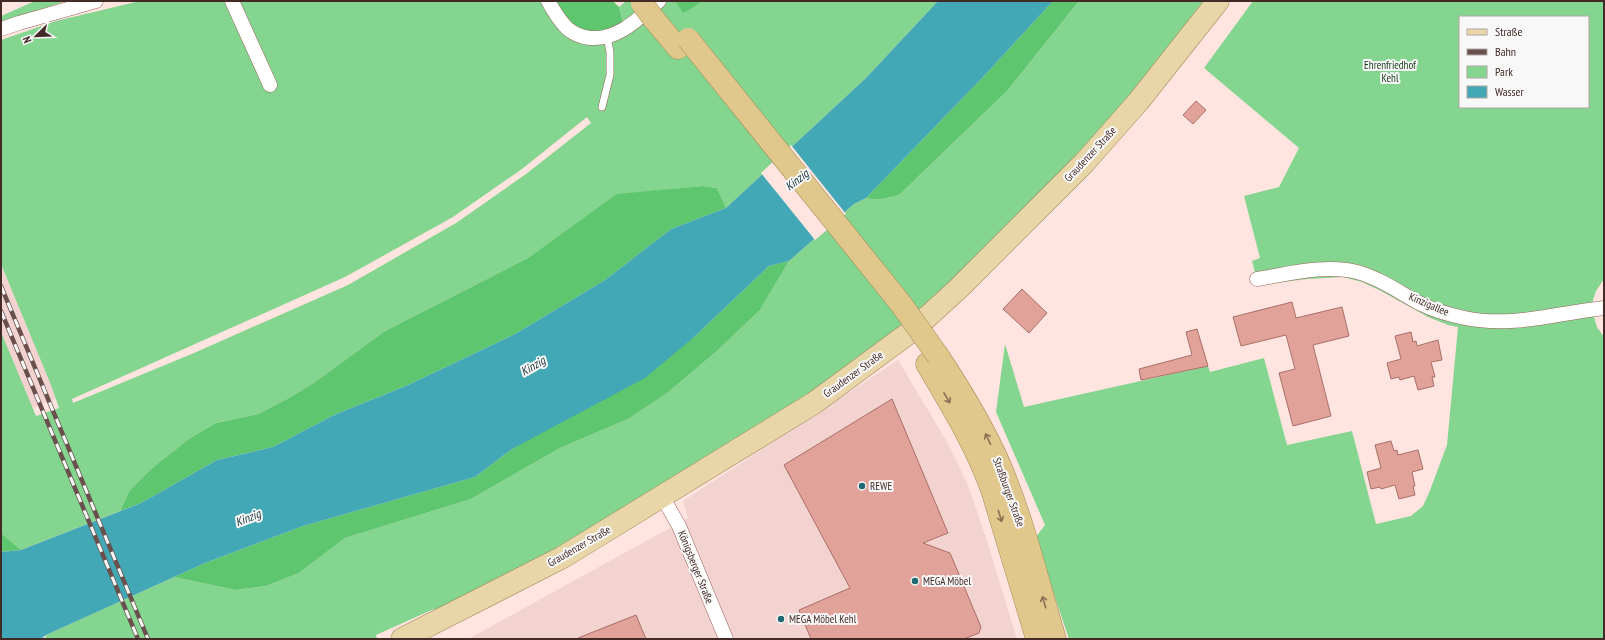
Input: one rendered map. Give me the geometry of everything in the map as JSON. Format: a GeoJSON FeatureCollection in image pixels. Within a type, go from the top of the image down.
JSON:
{"type":"FeatureCollection","features":[{"type":"Feature","properties":{"kind":"highway"},"geometry":{"type":"LineString","coordinates":[[652,6],[890,312],[933,360]]}},
{"type":"Feature","properties":{"kind":"highway","name":"Straßburger Straße"},"geometry":{"type":"LineString","coordinates":[[933,360],[953,408],[984,469],[992,490],[1037,639]]}},
{"type":"Feature","properties":{"kind":"highway","name":"Straßburger Straße"},"geometry":{"type":"LineString","coordinates":[[933,360],[958,386],[981,425],[1001,467],[1021,523],[1055,639]]}},
{"type":"Feature","properties":{"kind":"main road","name":"Graudenzer Straße"},"geometry":{"type":"LineString","coordinates":[[409,638],[563,557],[814,403],[914,330],[959,288],[1084,163],[1138,102],[1218,1]]}},
{"type":"Feature","properties":{"kind":"street"},"geometry":{"type":"LineString","coordinates":[[1,29],[19,22],[96,1]]}},
{"type":"Feature","properties":{"kind":"street"},"geometry":{"type":"LineString","coordinates":[[232,1],[270,85]]}},
{"type":"Feature","properties":{"kind":"street"},"geometry":{"type":"LineString","coordinates":[[548,1],[559,19],[569,30],[581,37],[592,38],[607,37],[620,32],[633,24],[652,6]]}},
{"type":"Feature","properties":{"kind":"street","name":"Kinzigallee"},"geometry":{"type":"LineString","coordinates":[[1257,280],[1310,271],[1346,270],[1375,279],[1421,304],[1442,312],[1485,322],[1522,321],[1604,308]]}},
{"type":"Feature","properties":{"kind":"street","name":"Königsberger Straße"},"geometry":{"type":"LineString","coordinates":[[662,496],[679,526],[726,639]]}},
{"type":"Feature","properties":{"kind":"lane"},"geometry":{"type":"LineString","coordinates":[[602,107],[610,75],[610,52],[607,37]]}},
{"type":"Feature","properties":{"kind":"shaded area"},"geometry":{"type":"Polygon","coordinates":[[[1,264],[56,397],[55,399],[32,408],[1,332],[1,264]]]}},
{"type":"Feature","properties":{"kind":"shaded area"},"geometry":{"type":"Polygon","coordinates":[[[898,360],[946,440],[968,485],[1017,639],[468,639],[688,518],[683,501],[898,360]]]}},
{"type":"Feature","properties":{"kind":"green space"},"geometry":{"type":"Polygon","coordinates":[[[35,1],[66,1],[1,23],[1,16],[35,1]]]}},
{"type":"Feature","properties":{"kind":"green space"},"geometry":{"type":"Polygon","coordinates":[[[140,1],[541,1],[557,28],[568,20],[623,23],[619,7],[626,1],[675,1],[683,12],[691,9],[703,1],[938,1],[866,78],[726,208],[717,188],[703,186],[617,195],[528,258],[385,331],[315,382],[289,398],[258,414],[216,423],[190,438],[151,469],[130,490],[120,511],[21,550],[1,533],[1,332],[36,416],[59,408],[1,264],[1,40],[56,21],[140,1]],[[587,117],[522,169],[453,217],[345,277],[72,399],[73,403],[194,353],[348,285],[456,223],[526,174],[591,123],[587,117]]]}},
{"type":"Feature","properties":{"kind":"green space"},"geometry":{"type":"Polygon","coordinates":[[[556,1],[613,1],[619,7],[623,23],[600,31],[591,32],[584,30],[577,27],[570,21],[556,1]]]}},
{"type":"Feature","properties":{"kind":"green space"},"geometry":{"type":"Polygon","coordinates":[[[675,1],[703,1],[683,13],[675,1]]]}},
{"type":"Feature","properties":{"kind":"green space"},"geometry":{"type":"Polygon","coordinates":[[[1053,1],[1079,1],[1007,91],[899,195],[879,199],[866,198],[985,75],[1053,1]]]}},
{"type":"Feature","properties":{"kind":"green space"},"geometry":{"type":"Polygon","coordinates":[[[1079,1],[1205,1],[1104,126],[937,299],[810,394],[612,520],[441,613],[434,609],[376,635],[377,639],[45,639],[46,635],[174,577],[235,590],[266,586],[299,573],[345,538],[471,499],[560,448],[628,419],[666,394],[718,350],[760,310],[789,261],[854,204],[866,198],[879,199],[899,195],[1007,91],[1079,1]]]}},
{"type":"Feature","properties":{"kind":"green space","name":"Ehrenfriedhof Kehl"},"geometry":{"type":"Polygon","coordinates":[[[1253,1],[1604,1],[1604,279],[1596,291],[1593,300],[1594,317],[1597,327],[1604,337],[1604,639],[1069,639],[1035,538],[1045,525],[996,412],[1005,344],[1024,407],[1208,366],[1210,372],[1264,358],[1287,445],[1352,431],[1376,524],[1411,516],[1423,506],[1447,445],[1458,327],[1448,325],[1428,317],[1362,282],[1343,277],[1308,279],[1258,285],[1252,261],[1260,258],[1244,196],[1279,187],[1299,148],[1204,68],[1253,1]]]}},
{"type":"Feature","properties":{"kind":"green space"},"geometry":{"type":"Polygon","coordinates":[[[703,186],[717,188],[726,208],[671,229],[605,280],[515,334],[408,385],[334,415],[273,447],[217,460],[141,503],[120,511],[130,490],[151,469],[190,438],[216,423],[258,414],[289,398],[315,382],[385,331],[528,258],[617,194],[703,186]]]}},
{"type":"Feature","properties":{"kind":"green space"},"geometry":{"type":"Polygon","coordinates":[[[789,261],[760,310],[718,350],[666,394],[628,419],[560,448],[471,499],[345,538],[299,573],[266,586],[235,590],[174,577],[205,563],[303,526],[475,477],[512,449],[693,338],[769,266],[789,261]]]}},
{"type":"Feature","properties":{"kind":"green space"},"geometry":{"type":"Polygon","coordinates":[[[1,533],[21,550],[1,552],[1,533]]]}},
{"type":"Feature","properties":{"kind":"water","name":"Kinzig"},"geometry":{"type":"Polygon","coordinates":[[[938,1],[1053,1],[985,75],[866,198],[854,204],[789,261],[769,266],[693,338],[645,378],[512,449],[475,477],[303,526],[205,563],[46,635],[41,639],[1,639],[1,552],[21,550],[141,503],[217,460],[273,447],[334,415],[408,385],[515,334],[605,280],[671,229],[726,208],[866,78],[938,1]]]}},
{"type":"Feature","properties":{"kind":"pier"},"geometry":{"type":"Polygon","coordinates":[[[791,145],[846,214],[815,240],[761,173],[791,145]]]}},
{"type":"Feature","properties":{"kind":"building"},"geometry":{"type":"Polygon","coordinates":[[[1196,101],[1206,110],[1193,124],[1183,115],[1196,101]]]}},
{"type":"Feature","properties":{"kind":"building"},"geometry":{"type":"Polygon","coordinates":[[[1022,289],[1047,313],[1029,333],[1003,309],[1022,289]]]}},
{"type":"Feature","properties":{"kind":"building"},"geometry":{"type":"Polygon","coordinates":[[[1292,302],[1296,318],[1342,307],[1349,336],[1313,345],[1331,416],[1293,426],[1279,373],[1295,369],[1286,335],[1241,346],[1233,317],[1292,302]]]}},
{"type":"Feature","properties":{"kind":"building"},"geometry":{"type":"Polygon","coordinates":[[[1197,329],[1208,366],[1141,380],[1139,369],[1192,355],[1186,332],[1197,329]]]}},
{"type":"Feature","properties":{"kind":"building"},"geometry":{"type":"Polygon","coordinates":[[[1411,332],[1413,342],[1416,341],[1417,346],[1438,340],[1442,360],[1431,362],[1435,377],[1432,377],[1434,386],[1418,390],[1414,376],[1400,380],[1399,377],[1391,379],[1387,363],[1401,359],[1395,336],[1411,332]]]}},
{"type":"Feature","properties":{"kind":"building"},"geometry":{"type":"Polygon","coordinates":[[[892,399],[948,533],[923,543],[950,553],[981,627],[979,633],[964,639],[811,639],[799,610],[850,588],[784,465],[892,399]]]}},
{"type":"Feature","properties":{"kind":"building"},"geometry":{"type":"Polygon","coordinates":[[[1391,441],[1394,451],[1397,450],[1398,455],[1418,450],[1423,469],[1412,472],[1415,495],[1399,499],[1395,485],[1381,489],[1380,487],[1371,489],[1367,472],[1381,468],[1375,445],[1391,441]]]}},
{"type":"Feature","properties":{"kind":"building"},"geometry":{"type":"Polygon","coordinates":[[[636,615],[646,639],[578,639],[578,638],[636,615]]]}},
{"type":"Feature","properties":{"kind":"railway"},"geometry":{"type":"LineString","coordinates":[[1,286],[148,639]]}},
{"type":"Feature","properties":{"kind":"railway"},"geometry":{"type":"LineString","coordinates":[[1,311],[138,639]]}},
{"type":"Feature","properties":{"kind":"place","name":"REWE"},"geometry":{"type":"Point","coordinates":[862,486]}},
{"type":"Feature","properties":{"kind":"place","name":"MEGA Möbel"},"geometry":{"type":"Point","coordinates":[915,581]}},
{"type":"Feature","properties":{"kind":"place","name":"MEGA Möbel Kehl"},"geometry":{"type":"Point","coordinates":[781,619]}}]}
